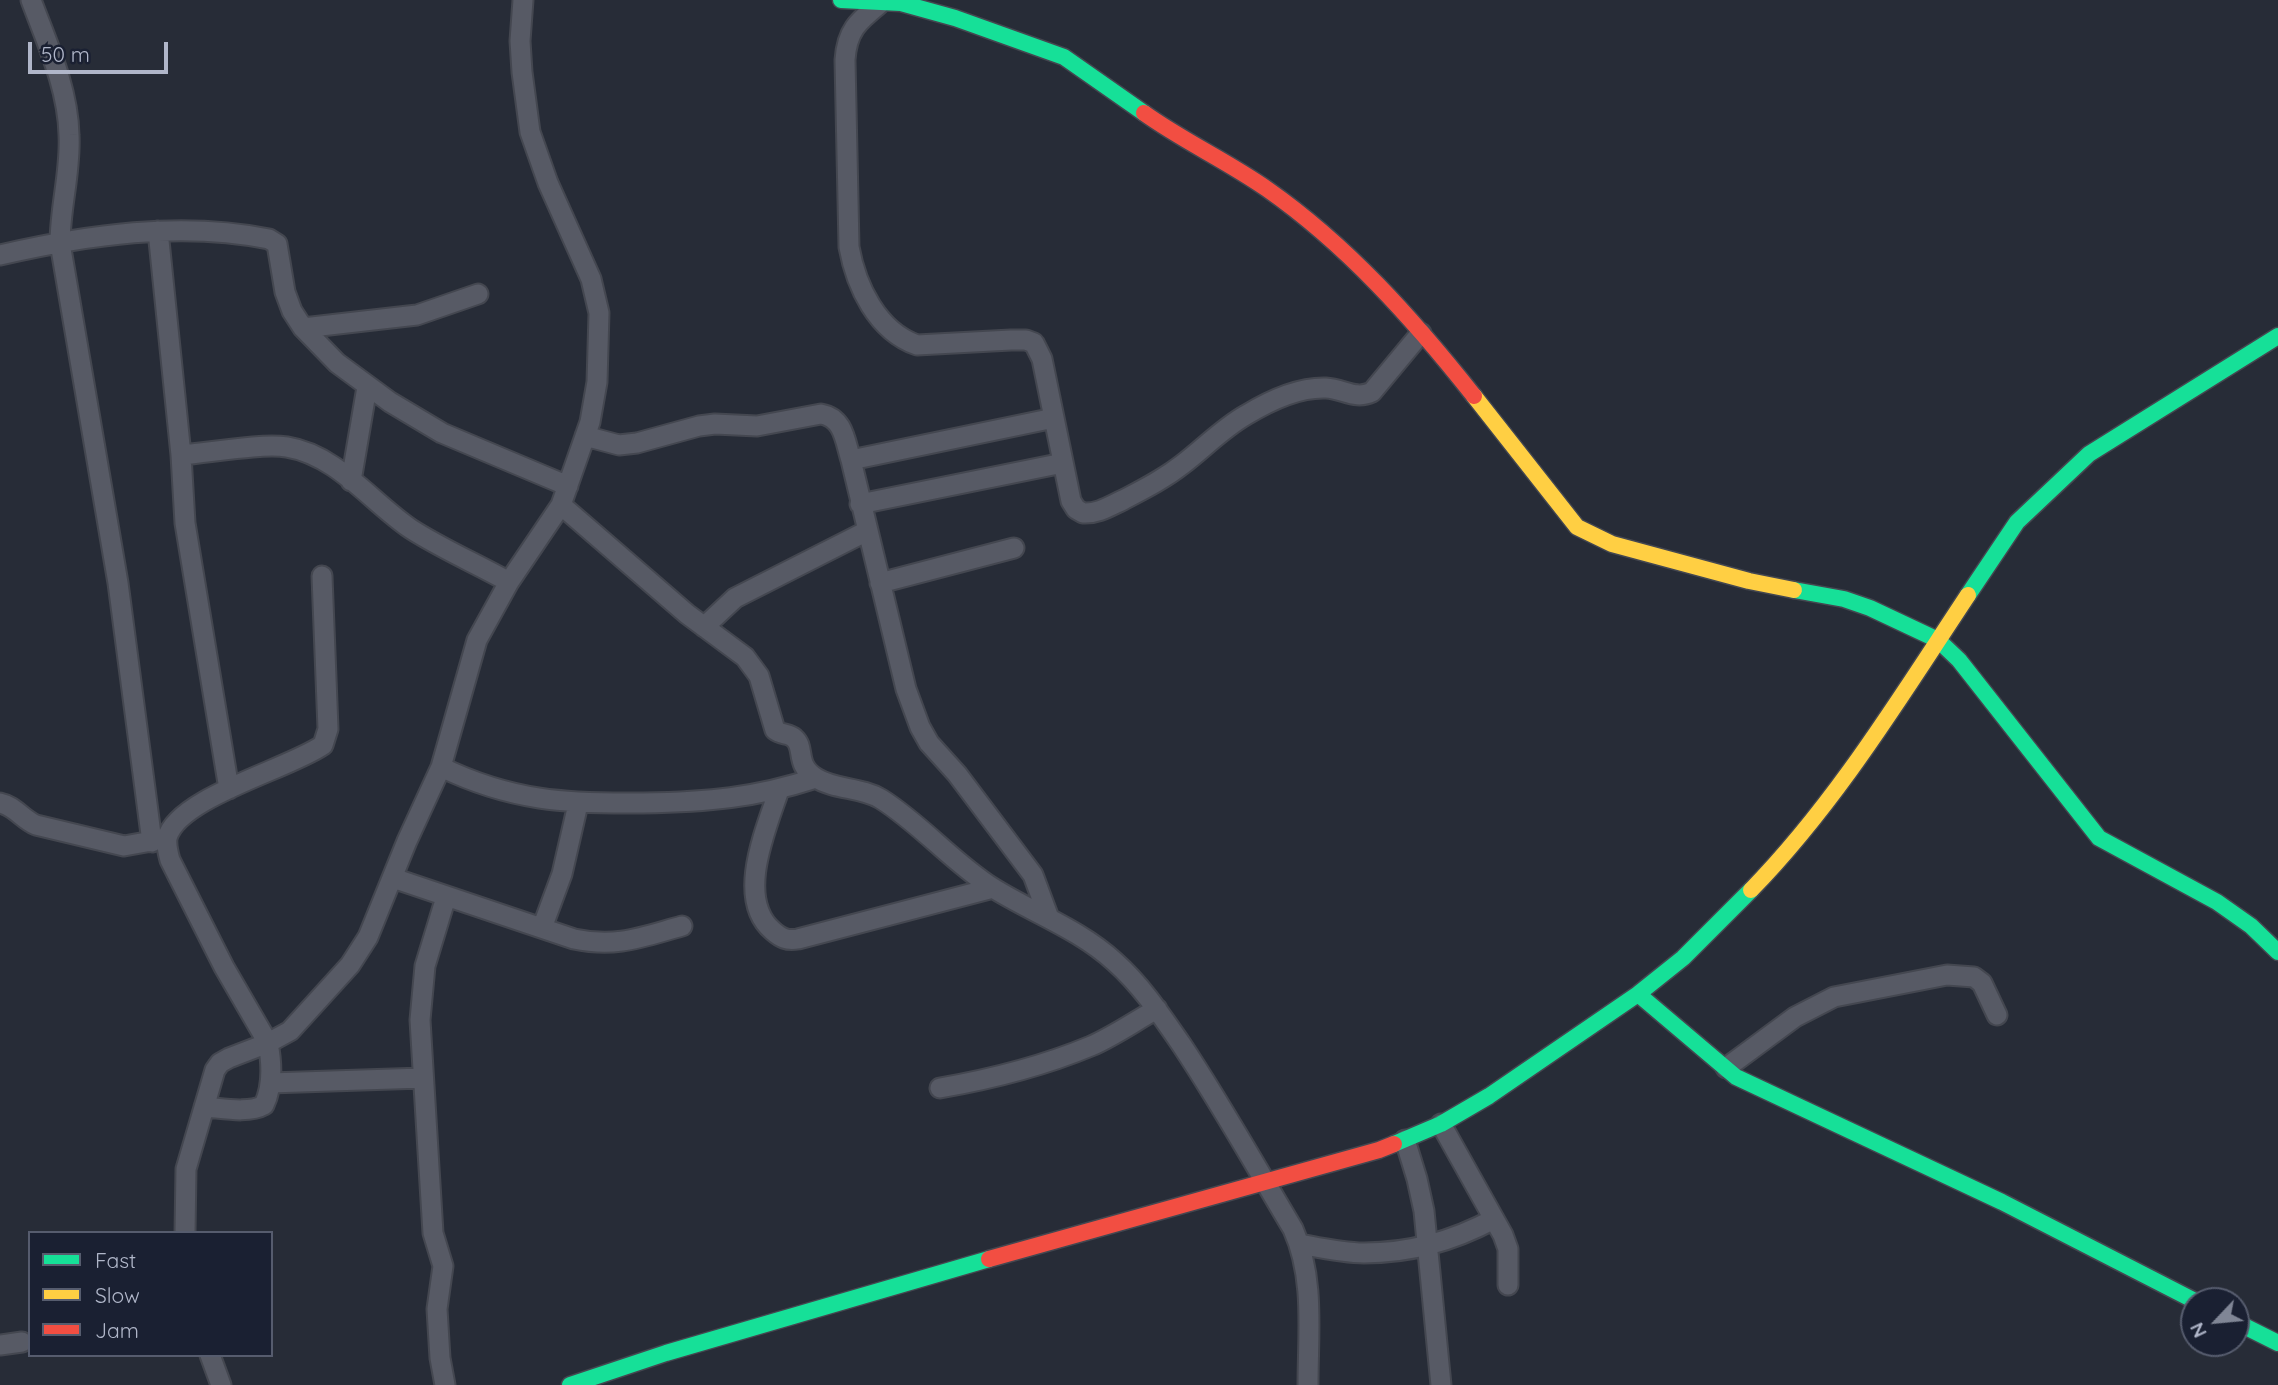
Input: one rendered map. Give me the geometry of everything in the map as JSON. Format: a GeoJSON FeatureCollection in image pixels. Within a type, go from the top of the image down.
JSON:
{"type":"FeatureCollection","features":[{"type":"Feature","properties":{"kind":"street"},"geometry":{"type":"LineString","coordinates":[[31,0],[60,81],[68,117],[69,154],[61,218],[61,243],[160,840],[167,848],[170,860],[224,968],[268,1044],[270,1083],[264,1105],[258,1109],[204,1107]]}},
{"type":"Feature","properties":{"kind":"street"},"geometry":{"type":"LineString","coordinates":[[185,1231],[186,1169],[211,1080],[220,1063],[268,1044],[290,1031],[350,965],[368,937],[441,767],[469,660],[491,611],[561,505],[595,404],[600,313],[591,279],[548,183],[530,132],[520,41],[523,0]]}},
{"type":"Feature","properties":{"kind":"street"},"geometry":{"type":"LineString","coordinates":[[841,0],[901,3],[955,18],[1043,49],[1079,66],[1176,136],[1264,187],[1317,226],[1360,266],[1458,376],[1577,527],[1594,537],[1749,581],[1844,599],[1870,608],[1938,640],[1959,660],[2099,838],[2217,902],[2250,926],[2278,952]]}},
{"type":"Feature","properties":{"kind":"street"},"geometry":{"type":"LineString","coordinates":[[883,1],[862,19],[846,41],[849,247],[853,267],[862,290],[888,328],[905,341],[917,345],[1011,340],[1034,343],[1042,359],[1071,501],[1076,509],[1083,513],[1101,510],[1165,477],[1231,424],[1280,398],[1302,391],[1327,388],[1355,396],[1372,392],[1421,333]]}},
{"type":"Feature","properties":{"kind":"street"},"geometry":{"type":"LineString","coordinates":[[0,255],[61,243],[158,231],[206,230],[269,239],[277,244],[285,292],[292,311],[303,328],[337,363],[367,387],[442,433],[568,486]]}},
{"type":"Feature","properties":{"kind":"street"},"geometry":{"type":"LineString","coordinates":[[158,231],[181,455],[185,523],[229,789]]}},
{"type":"Feature","properties":{"kind":"street"},"geometry":{"type":"LineString","coordinates":[[303,328],[416,315],[478,294]]}},
{"type":"Feature","properties":{"kind":"street"},"geometry":{"type":"LineString","coordinates":[[570,1385],[616,1378],[867,1293],[1379,1150],[1441,1124],[1489,1096],[1638,994],[1683,958],[1775,865],[1831,795],[2017,522],[2053,486],[2089,454],[2278,336]]}},
{"type":"Feature","properties":{"kind":"street"},"geometry":{"type":"LineString","coordinates":[[351,481],[367,387]]}},
{"type":"Feature","properties":{"kind":"street"},"geometry":{"type":"LineString","coordinates":[[585,436],[619,445],[715,424],[757,426],[821,414],[837,421],[842,428],[906,689],[920,727],[929,743],[957,774],[1033,875],[1049,918]]}},
{"type":"Feature","properties":{"kind":"street"},"geometry":{"type":"LineString","coordinates":[[850,460],[1054,418]]}},
{"type":"Feature","properties":{"kind":"street"},"geometry":{"type":"LineString","coordinates":[[181,455],[286,447],[325,462],[411,529],[509,582]]}},
{"type":"Feature","properties":{"kind":"street"},"geometry":{"type":"LineString","coordinates":[[860,504],[1063,463]]}},
{"type":"Feature","properties":{"kind":"street"},"geometry":{"type":"LineString","coordinates":[[561,505],[704,627],[735,649],[753,667],[759,676],[775,730],[793,736],[803,765],[816,778],[825,783],[878,797],[993,888],[1074,932],[1115,962],[1157,1009],[1212,1091],[1300,1244],[1307,1282],[1308,1385]]}},
{"type":"Feature","properties":{"kind":"street"},"geometry":{"type":"LineString","coordinates":[[704,627],[735,598],[867,531]]}},
{"type":"Feature","properties":{"kind":"street"},"geometry":{"type":"LineString","coordinates":[[880,583],[1014,548]]}},
{"type":"Feature","properties":{"kind":"street"},"geometry":{"type":"LineString","coordinates":[[0,803],[9,805],[26,821],[36,825],[113,844],[134,846],[160,840],[193,809],[229,789],[317,750],[327,738],[322,576]]}},
{"type":"Feature","properties":{"kind":"street"},"geometry":{"type":"LineString","coordinates":[[441,767],[465,779],[499,789],[535,798],[578,804],[725,800],[779,790],[816,778]]}},
{"type":"Feature","properties":{"kind":"street"},"geometry":{"type":"LineString","coordinates":[[779,790],[761,846],[754,883],[757,908],[770,929],[781,937],[798,939],[993,888]]}},
{"type":"Feature","properties":{"kind":"street"},"geometry":{"type":"LineString","coordinates":[[542,928],[562,874],[578,804]]}},
{"type":"Feature","properties":{"kind":"street"},"geometry":{"type":"LineString","coordinates":[[393,878],[574,939],[609,944],[682,926]]}},
{"type":"Feature","properties":{"kind":"street"},"geometry":{"type":"LineString","coordinates":[[445,1385],[440,1358],[437,1309],[443,1266],[433,1233],[420,1020],[425,966],[446,897]]}},
{"type":"Feature","properties":{"kind":"street"},"geometry":{"type":"LineString","coordinates":[[1726,1068],[1795,1017],[1834,997],[1947,975],[1974,977],[1982,983],[1997,1016]]}},
{"type":"Feature","properties":{"kind":"street"},"geometry":{"type":"LineString","coordinates":[[1638,994],[1749,1084],[2002,1202],[2180,1293]]}},
{"type":"Feature","properties":{"kind":"street"},"geometry":{"type":"LineString","coordinates":[[940,1088],[987,1080],[1071,1053],[1105,1039],[1157,1009]]}},
{"type":"Feature","properties":{"kind":"street"},"geometry":{"type":"LineString","coordinates":[[270,1083],[423,1078]]}},
{"type":"Feature","properties":{"kind":"street"},"geometry":{"type":"LineString","coordinates":[[1441,1124],[1508,1249],[1508,1285]]}},
{"type":"Feature","properties":{"kind":"street"},"geometry":{"type":"LineString","coordinates":[[1405,1140],[1421,1195],[1440,1385]]}},
{"type":"Feature","properties":{"kind":"street"},"geometry":{"type":"LineString","coordinates":[[1300,1244],[1365,1253],[1428,1245],[1460,1236],[1494,1219]]}},
{"type":"Feature","properties":{"kind":"street"},"geometry":{"type":"LineString","coordinates":[[2250,1329],[2278,1343]]}},
{"type":"Feature","properties":{"kind":"street"},"geometry":{"type":"LineString","coordinates":[[0,1345],[22,1342]]}},
{"type":"Feature","properties":{"kind":"street"},"geometry":{"type":"LineString","coordinates":[[211,1357],[221,1385]]}},
{"type":"Feature","properties":{"kind":"traffic: fast"},"geometry":{"type":"LineString","coordinates":[[841,0],[901,3],[955,18],[1064,57],[1144,113]]}},
{"type":"Feature","properties":{"kind":"traffic: fast"},"geometry":{"type":"LineString","coordinates":[[1968,595],[2017,522],[2089,454],[2278,336]]}},
{"type":"Feature","properties":{"kind":"traffic: fast"},"geometry":{"type":"LineString","coordinates":[[1794,590],[1844,599],[1870,608],[1938,640],[1959,660],[2099,838],[2217,902],[2251,926],[2278,952]]}},
{"type":"Feature","properties":{"kind":"traffic: fast"},"geometry":{"type":"LineString","coordinates":[[1394,1144],[1441,1124],[1489,1096],[1638,994],[1683,958],[1751,890]]}},
{"type":"Feature","properties":{"kind":"traffic: fast"},"geometry":{"type":"LineString","coordinates":[[1638,994],[1736,1077],[2002,1202],[2180,1293]]}},
{"type":"Feature","properties":{"kind":"traffic: fast"},"geometry":{"type":"LineString","coordinates":[[570,1385],[666,1353],[989,1259]]}},
{"type":"Feature","properties":{"kind":"traffic: fast"},"geometry":{"type":"LineString","coordinates":[[2250,1329],[2278,1343]]}},
{"type":"Feature","properties":{"kind":"traffic: slow"},"geometry":{"type":"LineString","coordinates":[[1474,396],[1577,527],[1612,544],[1749,581],[1794,590]]}},
{"type":"Feature","properties":{"kind":"traffic: slow"},"geometry":{"type":"LineString","coordinates":[[1751,890],[1839,785],[1968,595]]}},
{"type":"Feature","properties":{"kind":"traffic: jam"},"geometry":{"type":"LineString","coordinates":[[1144,113],[1267,189],[1325,234],[1403,311],[1474,396]]}},
{"type":"Feature","properties":{"kind":"traffic: jam"},"geometry":{"type":"LineString","coordinates":[[989,1259],[1394,1144]]}}]}
